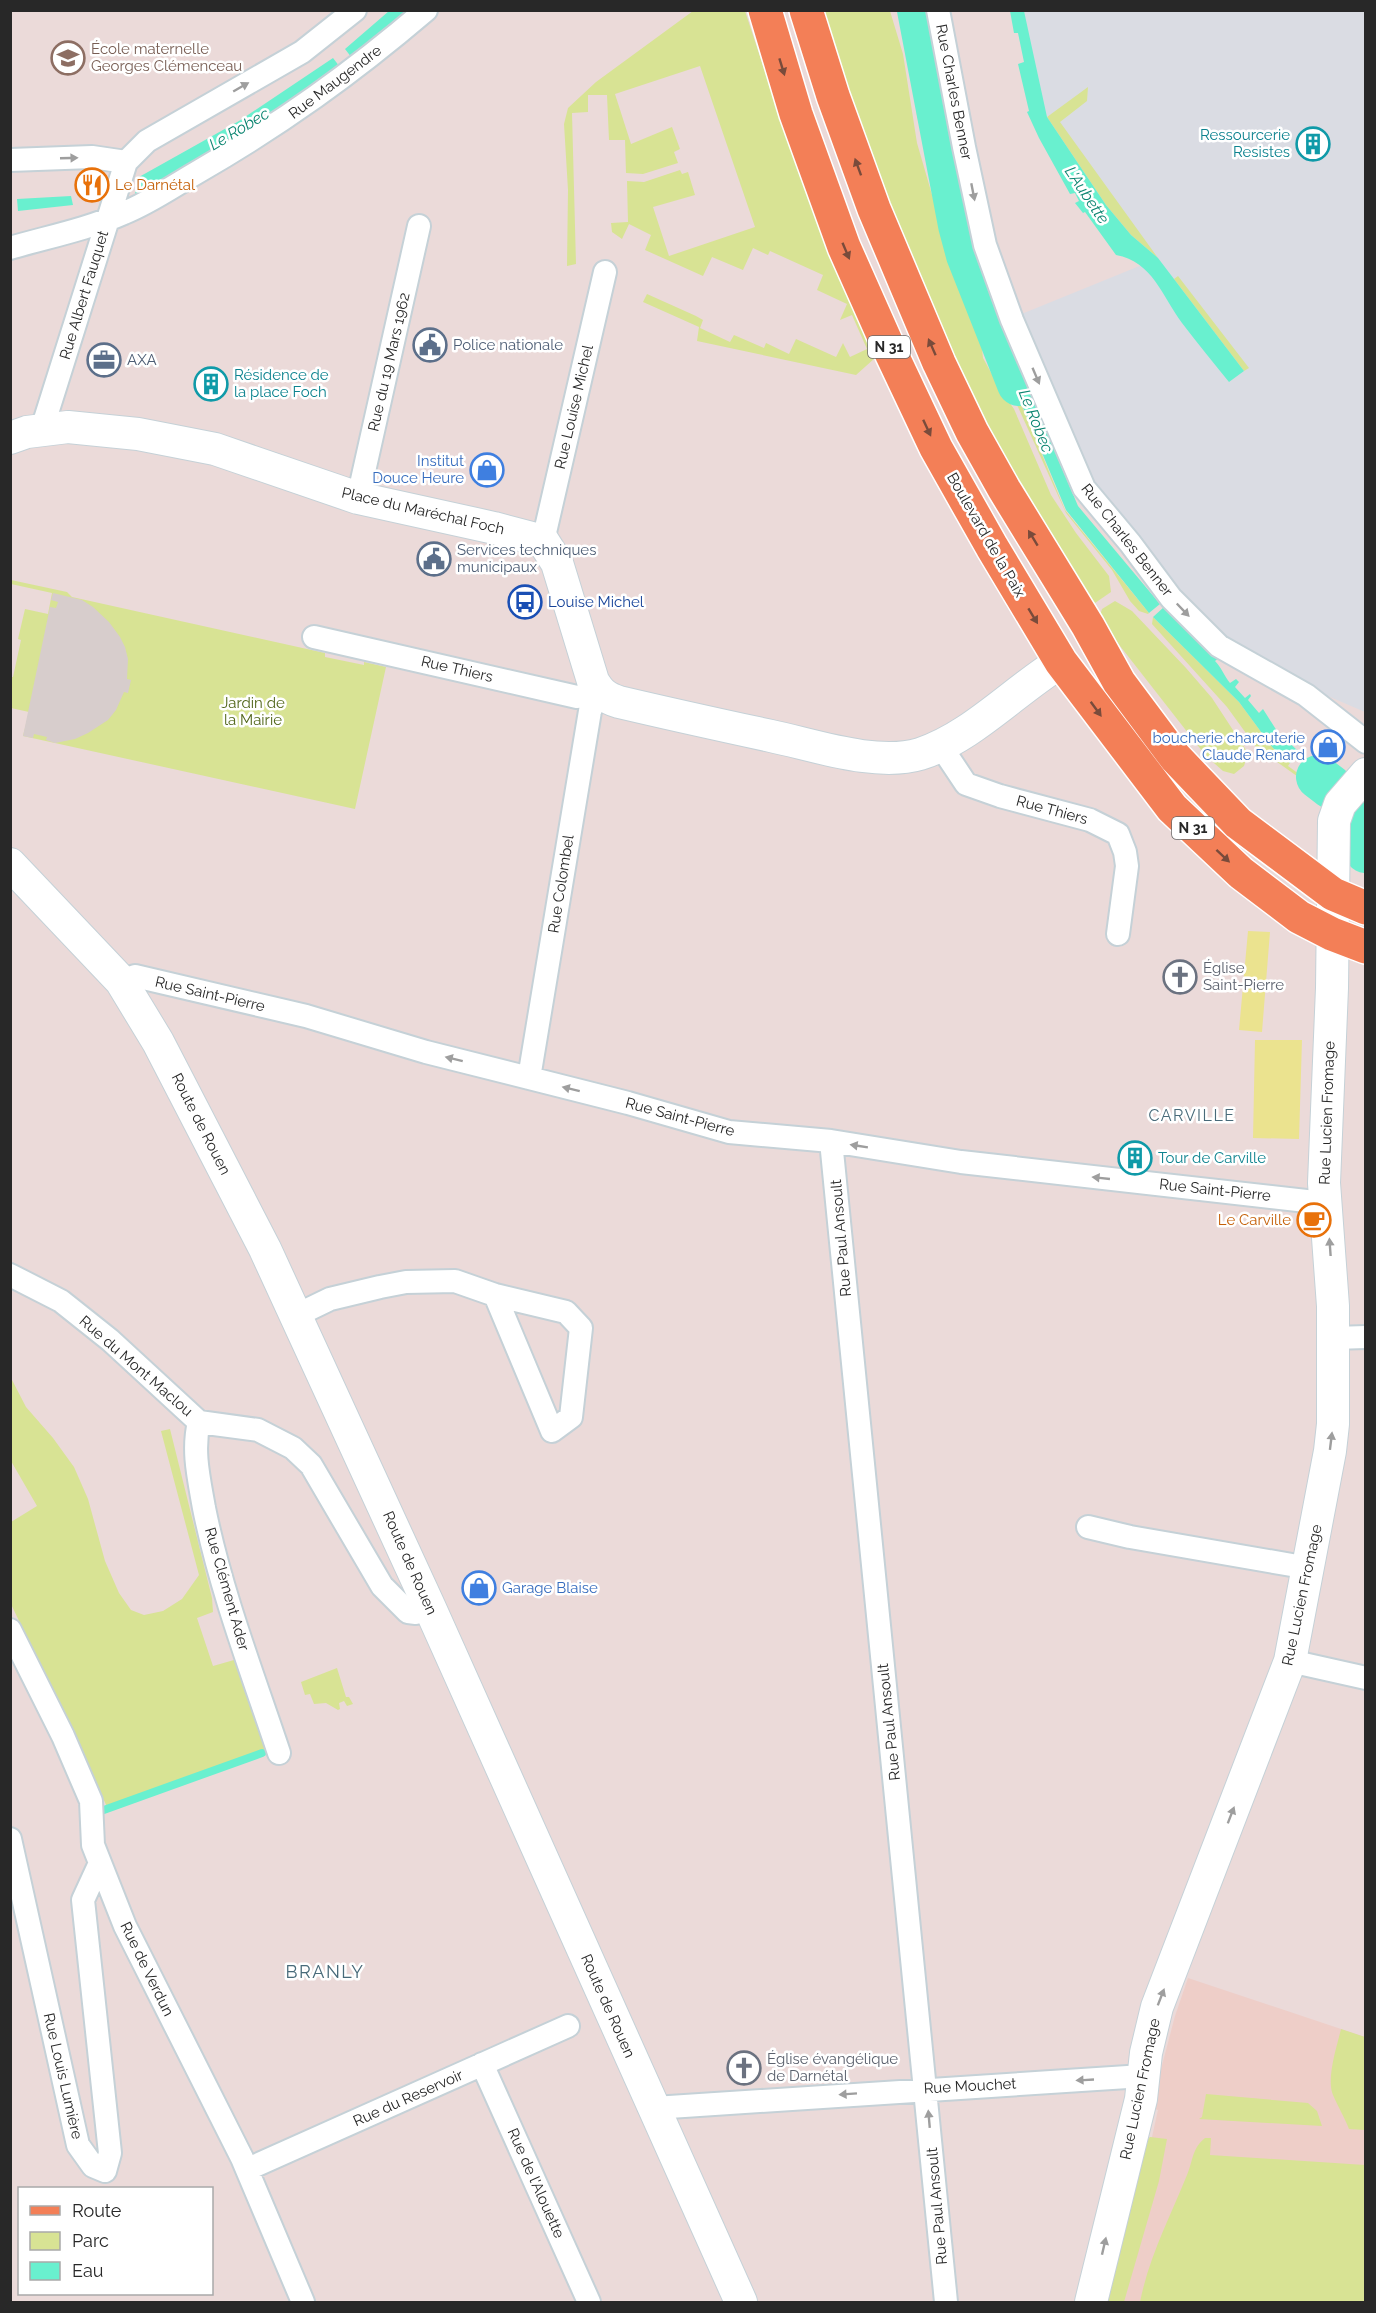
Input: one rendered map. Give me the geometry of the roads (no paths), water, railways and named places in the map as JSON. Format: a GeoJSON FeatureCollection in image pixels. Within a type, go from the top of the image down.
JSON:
{"type":"FeatureCollection","features":[{"type":"Feature","properties":{"kind":"main road","name":"Boulevard de la Paix"},"geometry":{"type":"LineString","coordinates":[[765,10],[796,114],[844,247],[878,323],[936,448],[1061,662],[1172,808],[1241,873],[1299,917],[1332,934],[1365,947]]}},
{"type":"Feature","properties":{"kind":"main road","name":"N 31"},"geometry":{"type":"LineString","coordinates":[[806,10],[832,96],[874,209],[939,363],[972,432],[1004,489],[1119,682],[1183,766],[1238,823],[1333,894],[1365,908]]}},
{"type":"Feature","properties":{"kind":"main road"},"geometry":{"type":"LineString","coordinates":[[1061,662],[1096,642]]}},
{"type":"Feature","properties":{"kind":"street"},"geometry":{"type":"LineString","coordinates":[[10,160],[92,157],[126,162],[147,141],[302,52],[355,10]]}},
{"type":"Feature","properties":{"kind":"street","name":"Rue Maugendre"},"geometry":{"type":"LineString","coordinates":[[10,248],[108,220],[153,198],[267,131],[352,71],[426,10]]}},
{"type":"Feature","properties":{"kind":"street","name":"Rue Charles Benner"},"geometry":{"type":"LineString","coordinates":[[938,10],[984,244],[1012,320],[1077,474],[1091,499],[1130,543],[1171,598],[1219,646],[1306,694],[1365,742]]}},
{"type":"Feature","properties":{"kind":"street","name":"Rue Albert Fauquet"},"geometry":{"type":"LineString","coordinates":[[42,429],[126,162]]}},
{"type":"Feature","properties":{"kind":"street","name":"Rue du 19 Mars 1962"},"geometry":{"type":"LineString","coordinates":[[358,498],[419,226]]}},
{"type":"Feature","properties":{"kind":"street","name":"Rue Louise Michel"},"geometry":{"type":"LineString","coordinates":[[543,541],[605,272]]}},
{"type":"Feature","properties":{"kind":"street","name":"Place du Maréchal Foch"},"geometry":{"type":"LineString","coordinates":[[10,438],[42,429],[68,427],[128,433],[215,449],[358,498],[543,541]]}},
{"type":"Feature","properties":{"kind":"street"},"geometry":{"type":"LineString","coordinates":[[543,541],[557,563],[589,669],[599,691],[607,698],[619,702],[854,754],[900,758],[940,746],[972,726],[1034,679],[1061,662]]}},
{"type":"Feature","properties":{"kind":"street","name":"Rue Thiers"},"geometry":{"type":"LineString","coordinates":[[314,637],[577,697],[599,691]]}},
{"type":"Feature","properties":{"kind":"street","name":"Rue Colombel"},"geometry":{"type":"LineString","coordinates":[[529,1078],[590,711],[599,691]]}},
{"type":"Feature","properties":{"kind":"street","name":"Rue Thiers"},"geometry":{"type":"LineString","coordinates":[[940,746],[966,784],[1000,796],[1090,820],[1118,834],[1125,852],[1126,866],[1118,934]]}},
{"type":"Feature","properties":{"kind":"street","name":"Rue Lucien Fromage"},"geometry":{"type":"LineString","coordinates":[[1091,2302],[1141,2099],[1150,2031],[1157,2007],[1290,1661],[1309,1568],[1333,1424],[1334,1338],[1328,1220],[1324,1203],[1335,812],[1365,774]]}},
{"type":"Feature","properties":{"kind":"street","name":"Route de Rouen"},"geometry":{"type":"LineString","coordinates":[[10,864],[121,981],[158,1042],[297,1315],[741,2302]]}},
{"type":"Feature","properties":{"kind":"street","name":"Rue Saint-Pierre"},"geometry":{"type":"LineString","coordinates":[[121,981],[135,976],[306,1016],[426,1052],[729,1132],[831,1142],[961,1162],[1324,1203]]}},
{"type":"Feature","properties":{"kind":"street","name":"Rue Paul Ansoult"},"geometry":{"type":"LineString","coordinates":[[831,1142],[946,2302]]}},
{"type":"Feature","properties":{"kind":"street","name":"Rue du Mont Maclou"},"geometry":{"type":"LineString","coordinates":[[10,1275],[61,1301],[110,1340],[199,1422],[258,1430],[293,1448],[311,1465],[382,1586],[408,1612],[416,1613],[430,1608]]}},
{"type":"Feature","properties":{"kind":"street"},"geometry":{"type":"LineString","coordinates":[[297,1315],[330,1299],[406,1282],[455,1281],[566,1312],[581,1328],[571,1417],[552,1431],[495,1294]]}},
{"type":"Feature","properties":{"kind":"street"},"geometry":{"type":"LineString","coordinates":[[1334,1338],[1365,1337]]}},
{"type":"Feature","properties":{"kind":"street","name":"Rue Clément Ader"},"geometry":{"type":"LineString","coordinates":[[199,1422],[195,1439],[197,1469],[211,1543],[279,1753]]}},
{"type":"Feature","properties":{"kind":"street"},"geometry":{"type":"LineString","coordinates":[[1088,1527],[1130,1537],[1309,1568]]}},
{"type":"Feature","properties":{"kind":"street","name":"Rue de Verdun"},"geometry":{"type":"LineString","coordinates":[[10,1630],[63,1736],[91,1801],[93,1845],[125,1926],[248,2169],[303,2302]]}},
{"type":"Feature","properties":{"kind":"street"},"geometry":{"type":"LineString","coordinates":[[1290,1661],[1365,1678]]}},
{"type":"Feature","properties":{"kind":"street","name":"Rue Louis Lumière"},"geometry":{"type":"LineString","coordinates":[[10,1839],[78,2145],[93,2166],[105,2171],[110,2153],[83,1900],[100,1863]]}},
{"type":"Feature","properties":{"kind":"street","name":"Rue du Reservoir"},"geometry":{"type":"LineString","coordinates":[[248,2169],[567,2026]]}},
{"type":"Feature","properties":{"kind":"street","name":"Rue de l'Alouette"},"geometry":{"type":"LineString","coordinates":[[482,2064],[589,2302]]}},
{"type":"Feature","properties":{"kind":"street","name":"Rue Mouchet"},"geometry":{"type":"LineString","coordinates":[[654,2108],[926,2088],[1143,2076]]}},
{"type":"Feature","properties":{"kind":"water"},"geometry":{"type":"Polygon","coordinates":[[[389,11],[413,11],[355,62],[345,49],[389,11]]]}},
{"type":"Feature","properties":{"kind":"water"},"geometry":{"type":"Polygon","coordinates":[[[911,11],[925,11],[929,33],[915,36],[911,11]]]}},
{"type":"Feature","properties":{"kind":"water","name":"L'Aubette"},"geometry":{"type":"Polygon","coordinates":[[[1010,11],[1024,11],[1047,117],[1106,205],[1131,235],[1158,258],[1244,371],[1229,382],[1182,323],[1148,272],[1129,259],[1116,255],[1085,212],[1083,213],[1075,203],[1079,201],[1075,193],[1070,194],[1027,112],[1029,111],[1018,64],[1024,62],[1018,33],[1014,33],[1010,11]]]}},
{"type":"Feature","properties":{"kind":"water"},"geometry":{"type":"Polygon","coordinates":[[[930,38],[950,140],[947,144],[937,146],[916,41],[930,38]]]}},
{"type":"Feature","properties":{"kind":"water"},"geometry":{"type":"Polygon","coordinates":[[[333,58],[343,71],[134,198],[139,177],[239,121],[333,58]]]}},
{"type":"Feature","properties":{"kind":"water"},"geometry":{"type":"Polygon","coordinates":[[[961,195],[971,241],[1001,320],[987,323],[962,256],[948,198],[961,195]]]}},
{"type":"Feature","properties":{"kind":"water"},"geometry":{"type":"Polygon","coordinates":[[[71,196],[73,205],[18,211],[17,199],[71,196]]]}},
{"type":"Feature","properties":{"kind":"water"},"geometry":{"type":"Polygon","coordinates":[[[1002,327],[1078,506],[1160,604],[1149,613],[1066,510],[990,329],[1002,327]]]}},
{"type":"Feature","properties":{"kind":"water"},"geometry":{"type":"Polygon","coordinates":[[[1164,607],[1220,657],[1215,661],[1230,683],[1236,679],[1239,682],[1235,687],[1245,698],[1250,694],[1248,700],[1259,713],[1263,709],[1277,731],[1298,751],[1290,763],[1273,748],[1239,702],[1153,617],[1164,607]]]}},
{"type":"Feature","properties":{"kind":"waterway","name":"Le Robec"},"geometry":{"type":"LineString","coordinates":[[919,10],[960,225],[968,255],[1019,384]]}},
{"type":"Feature","properties":{"kind":"waterway","name":"Le Robec"},"geometry":{"type":"LineString","coordinates":[[1318,777],[1331,787]]}},
{"type":"Feature","properties":{"kind":"waterway","name":"Le Robec"},"geometry":{"type":"LineString","coordinates":[[1354,812],[1366,851]]}},
{"type":"Feature","properties":{"kind":"waterway"},"geometry":{"type":"LineString","coordinates":[[101,1811],[262,1753]]}},
{"type":"Feature","properties":{"kind":"place","name":"École maternelle Georges Clémenceau"},"geometry":{"type":"Point","coordinates":[68,58]}},
{"type":"Feature","properties":{"kind":"place","name":"Ressourcerie Resistes"},"geometry":{"type":"Point","coordinates":[1313,144]}},
{"type":"Feature","properties":{"kind":"place","name":"Le Darnétal"},"geometry":{"type":"Point","coordinates":[92,185]}},
{"type":"Feature","properties":{"kind":"place","name":"Police nationale"},"geometry":{"type":"Point","coordinates":[430,345]}},
{"type":"Feature","properties":{"kind":"place","name":"AXA"},"geometry":{"type":"Point","coordinates":[104,360]}},
{"type":"Feature","properties":{"kind":"place","name":"Résidence de la place Foch"},"geometry":{"type":"Point","coordinates":[211,384]}},
{"type":"Feature","properties":{"kind":"place","name":"Institut Douce Heure"},"geometry":{"type":"Point","coordinates":[487,470]}},
{"type":"Feature","properties":{"kind":"place","name":"Services techniques municipaux"},"geometry":{"type":"Point","coordinates":[434,559]}},
{"type":"Feature","properties":{"kind":"place","name":"Louise Michel"},"geometry":{"type":"Point","coordinates":[525,602]}},
{"type":"Feature","properties":{"kind":"place","name":"boucherie charcuterie Claude Renard"},"geometry":{"type":"Point","coordinates":[1328,747]}},
{"type":"Feature","properties":{"kind":"place","name":"Église Saint-Pierre"},"geometry":{"type":"Point","coordinates":[1180,977]}},
{"type":"Feature","properties":{"kind":"place","name":"Tour de Carville"},"geometry":{"type":"Point","coordinates":[1135,1158]}},
{"type":"Feature","properties":{"kind":"place","name":"Le Carville"},"geometry":{"type":"Point","coordinates":[1314,1220]}},
{"type":"Feature","properties":{"kind":"place","name":"Garage Blaise"},"geometry":{"type":"Point","coordinates":[479,1588]}},
{"type":"Feature","properties":{"kind":"place","name":"Église évangélique de Darnétal"},"geometry":{"type":"Point","coordinates":[744,2068]}},
{"type":"Feature","properties":{"kind":"district","name":"CARVILLE"},"geometry":{"type":"Point","coordinates":[1192,1115]}},
{"type":"Feature","properties":{"kind":"district","name":"BRANLY"},"geometry":{"type":"Point","coordinates":[325,1971]}},
{"type":"Feature","properties":{"kind":"park label","name":"Jardin de la Mairie"},"geometry":{"type":"Point","coordinates":[253,712]}}]}
